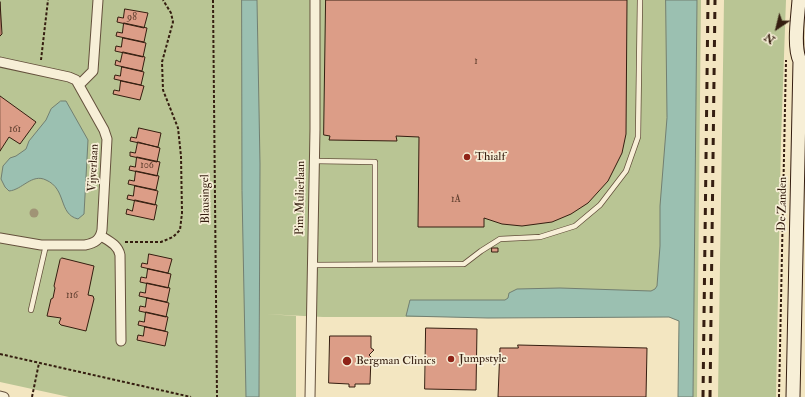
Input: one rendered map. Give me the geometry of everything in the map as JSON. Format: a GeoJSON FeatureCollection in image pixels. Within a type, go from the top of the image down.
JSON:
{"type":"FeatureCollection","features":[{"type":"Feature","properties":{"kind":"main road","name":"De Zanden"},"geometry":{"type":"LineString","coordinates":[[793,397],[803,56],[797,55],[799,0]]}},
{"type":"Feature","properties":{"kind":"street"},"geometry":{"type":"LineString","coordinates":[[0,62],[69,77],[76,80],[80,85],[93,71],[98,0]]}},
{"type":"Feature","properties":{"kind":"street","name":"Pim Mulierlaan"},"geometry":{"type":"LineString","coordinates":[[310,397],[315,0]]}},
{"type":"Feature","properties":{"kind":"street","name":"Vijverlaan"},"geometry":{"type":"LineString","coordinates":[[80,85],[104,130],[107,139],[101,236]]}},
{"type":"Feature","properties":{"kind":"street"},"geometry":{"type":"LineString","coordinates":[[0,238],[46,245],[92,244],[101,236],[112,243],[118,250],[120,256],[121,341]]}},
{"type":"Feature","properties":{"kind":"street"},"geometry":{"type":"LineString","coordinates":[[0,396],[4,397]]}},
{"type":"Feature","properties":{"kind":"lane"},"geometry":{"type":"LineString","coordinates":[[312,265],[464,264],[500,239],[540,237],[575,226],[600,205],[626,171],[638,137],[640,0]]}},
{"type":"Feature","properties":{"kind":"lane"},"geometry":{"type":"LineString","coordinates":[[314,161],[375,162],[375,264]]}},
{"type":"Feature","properties":{"kind":"lane"},"geometry":{"type":"LineString","coordinates":[[31,310],[46,245]]}},
{"type":"Feature","properties":{"kind":"path"},"geometry":{"type":"LineString","coordinates":[[39,70],[48,0]]}},
{"type":"Feature","properties":{"kind":"path"},"geometry":{"type":"LineString","coordinates":[[112,243],[161,242],[173,237],[180,230],[182,206],[181,156],[178,128],[163,90],[162,76],[162,62],[173,22],[171,13],[163,0]]}},
{"type":"Feature","properties":{"kind":"path","name":"Blausingel"},"geometry":{"type":"LineString","coordinates":[[213,0],[217,397]]}},
{"type":"Feature","properties":{"kind":"path","name":"De Zanden"},"geometry":{"type":"LineString","coordinates":[[779,397],[786,58]]}},
{"type":"Feature","properties":{"kind":"path"},"geometry":{"type":"LineString","coordinates":[[0,354],[191,397]]}},
{"type":"Feature","properties":{"kind":"path"},"geometry":{"type":"LineString","coordinates":[[32,397],[39,363]]}},
{"type":"Feature","properties":{"kind":"green space"},"geometry":{"type":"Polygon","coordinates":[[[0,0],[248,0],[249,397],[69,397],[0,382],[0,0]]]}},
{"type":"Feature","properties":{"kind":"green space","name":"Thialf"},"geometry":{"type":"Polygon","coordinates":[[[257,0],[677,0],[679,321],[669,317],[323,317],[266,314],[296,316],[296,397],[259,397],[260,314],[257,0]]]}},
{"type":"Feature","properties":{"kind":"green space"},"geometry":{"type":"Polygon","coordinates":[[[697,0],[701,0],[697,397],[693,397],[697,0]]]}},
{"type":"Feature","properties":{"kind":"green space"},"geometry":{"type":"Polygon","coordinates":[[[724,0],[786,0],[781,140],[776,397],[718,397],[724,0]]]}},
{"type":"Feature","properties":{"kind":"shaded area"},"geometry":{"type":"Polygon","coordinates":[[[242,0],[257,0],[260,164],[259,397],[246,397],[242,191],[242,0]]]}},
{"type":"Feature","properties":{"kind":"shaded area"},"geometry":{"type":"Polygon","coordinates":[[[666,0],[697,0],[693,397],[678,397],[679,321],[669,317],[488,318],[406,316],[410,300],[505,300],[508,298],[509,293],[517,289],[560,288],[651,291],[655,289],[657,286],[660,246],[660,206],[667,118],[666,0]]]}},
{"type":"Feature","properties":{"kind":"shaded area"},"geometry":{"type":"Polygon","coordinates":[[[61,101],[66,101],[88,140],[84,214],[78,219],[68,212],[57,189],[53,184],[46,180],[41,178],[32,180],[14,190],[9,191],[1,179],[3,166],[10,158],[26,149],[29,141],[46,120],[51,109],[61,101]]]}},
{"type":"Feature","properties":{"kind":"building","name":"Thialf"},"geometry":{"type":"Polygon","coordinates":[[[326,0],[627,0],[626,134],[622,153],[608,181],[588,203],[571,214],[552,222],[522,226],[502,224],[484,218],[484,227],[418,227],[419,137],[396,136],[397,141],[329,140],[330,136],[324,135],[326,0]]]}},
{"type":"Feature","properties":{"kind":"building"},"geometry":{"type":"Polygon","coordinates":[[[0,2],[2,34],[0,36],[0,2]]]}},
{"type":"Feature","properties":{"kind":"building"},"geometry":{"type":"Polygon","coordinates":[[[125,9],[148,13],[144,28],[117,22],[118,17],[123,18],[125,9]]]}},
{"type":"Feature","properties":{"kind":"building"},"geometry":{"type":"Polygon","coordinates":[[[124,23],[147,28],[144,42],[116,36],[117,32],[122,33],[124,23]]]}},
{"type":"Feature","properties":{"kind":"building"},"geometry":{"type":"Polygon","coordinates":[[[123,38],[146,43],[143,57],[115,51],[116,46],[121,47],[123,38]]]}},
{"type":"Feature","properties":{"kind":"building"},"geometry":{"type":"Polygon","coordinates":[[[123,52],[145,57],[142,71],[115,65],[116,60],[120,62],[123,52]]]}},
{"type":"Feature","properties":{"kind":"building"},"geometry":{"type":"Polygon","coordinates":[[[122,67],[144,72],[141,85],[114,79],[115,75],[120,76],[122,67]]]}},
{"type":"Feature","properties":{"kind":"building"},"geometry":{"type":"Polygon","coordinates":[[[121,81],[144,86],[140,100],[113,94],[114,90],[119,91],[121,81]]]}},
{"type":"Feature","properties":{"kind":"building"},"geometry":{"type":"Polygon","coordinates":[[[0,96],[36,122],[20,144],[9,137],[0,151],[0,96]]]}},
{"type":"Feature","properties":{"kind":"building"},"geometry":{"type":"Polygon","coordinates":[[[139,128],[161,133],[158,147],[130,141],[131,137],[136,138],[139,128]]]}},
{"type":"Feature","properties":{"kind":"building"},"geometry":{"type":"Polygon","coordinates":[[[138,142],[160,148],[157,162],[130,156],[130,152],[135,153],[138,142]]]}},
{"type":"Feature","properties":{"kind":"building"},"geometry":{"type":"Polygon","coordinates":[[[137,157],[160,162],[157,176],[129,170],[130,166],[135,167],[137,157]]]}},
{"type":"Feature","properties":{"kind":"building"},"geometry":{"type":"Polygon","coordinates":[[[136,171],[159,176],[156,190],[128,184],[129,180],[134,181],[136,171]]]}},
{"type":"Feature","properties":{"kind":"building"},"geometry":{"type":"Polygon","coordinates":[[[135,186],[158,191],[155,205],[127,199],[128,195],[133,196],[135,186]]]}},
{"type":"Feature","properties":{"kind":"building"},"geometry":{"type":"Polygon","coordinates":[[[135,200],[157,205],[154,220],[126,214],[127,209],[132,211],[135,200]]]}},
{"type":"Feature","properties":{"kind":"building"},"geometry":{"type":"Polygon","coordinates":[[[492,248],[498,248],[498,252],[492,252],[492,248]]]}},
{"type":"Feature","properties":{"kind":"building"},"geometry":{"type":"Polygon","coordinates":[[[149,254],[172,259],[168,273],[141,267],[142,263],[147,264],[149,254]]]}},
{"type":"Feature","properties":{"kind":"building"},"geometry":{"type":"Polygon","coordinates":[[[62,258],[94,266],[88,295],[93,296],[94,299],[86,331],[61,325],[59,323],[61,318],[47,316],[51,299],[53,298],[60,260],[62,258]]]}},
{"type":"Feature","properties":{"kind":"building"},"geometry":{"type":"Polygon","coordinates":[[[148,269],[171,274],[168,288],[140,282],[141,277],[146,278],[148,269]]]}},
{"type":"Feature","properties":{"kind":"building"},"geometry":{"type":"Polygon","coordinates":[[[147,283],[170,288],[167,302],[139,296],[140,292],[145,293],[147,283]]]}},
{"type":"Feature","properties":{"kind":"building"},"geometry":{"type":"Polygon","coordinates":[[[147,298],[169,303],[166,317],[139,311],[140,306],[145,307],[147,298]]]}},
{"type":"Feature","properties":{"kind":"building"},"geometry":{"type":"Polygon","coordinates":[[[146,312],[168,317],[165,331],[138,325],[139,321],[144,322],[146,312]]]}},
{"type":"Feature","properties":{"kind":"building"},"geometry":{"type":"Polygon","coordinates":[[[145,327],[168,332],[165,346],[137,340],[138,335],[143,336],[145,327]]]}},
{"type":"Feature","properties":{"kind":"building"},"geometry":{"type":"Polygon","coordinates":[[[426,328],[477,329],[476,390],[425,389],[426,328]]]}},
{"type":"Feature","properties":{"kind":"building"},"geometry":{"type":"Polygon","coordinates":[[[330,336],[371,336],[371,348],[374,350],[369,355],[371,357],[370,384],[355,384],[355,387],[349,387],[349,384],[329,383],[330,336]]]}},
{"type":"Feature","properties":{"kind":"building"},"geometry":{"type":"Polygon","coordinates":[[[518,345],[647,348],[646,397],[498,397],[500,348],[518,348],[518,345]]]}},
{"type":"Feature","properties":{"kind":"railway"},"geometry":{"type":"LineString","coordinates":[[703,397],[708,0]]}},
{"type":"Feature","properties":{"kind":"railway"},"geometry":{"type":"LineString","coordinates":[[710,397],[715,0]]}},
{"type":"Feature","properties":{"kind":"place","name":"Thialf"},"geometry":{"type":"Point","coordinates":[467,157]}},
{"type":"Feature","properties":{"kind":"place","name":"Jumpstyle"},"geometry":{"type":"Point","coordinates":[451,359]}},
{"type":"Feature","properties":{"kind":"place","name":"Bergman Clinics"},"geometry":{"type":"Point","coordinates":[347,361]}}]}
